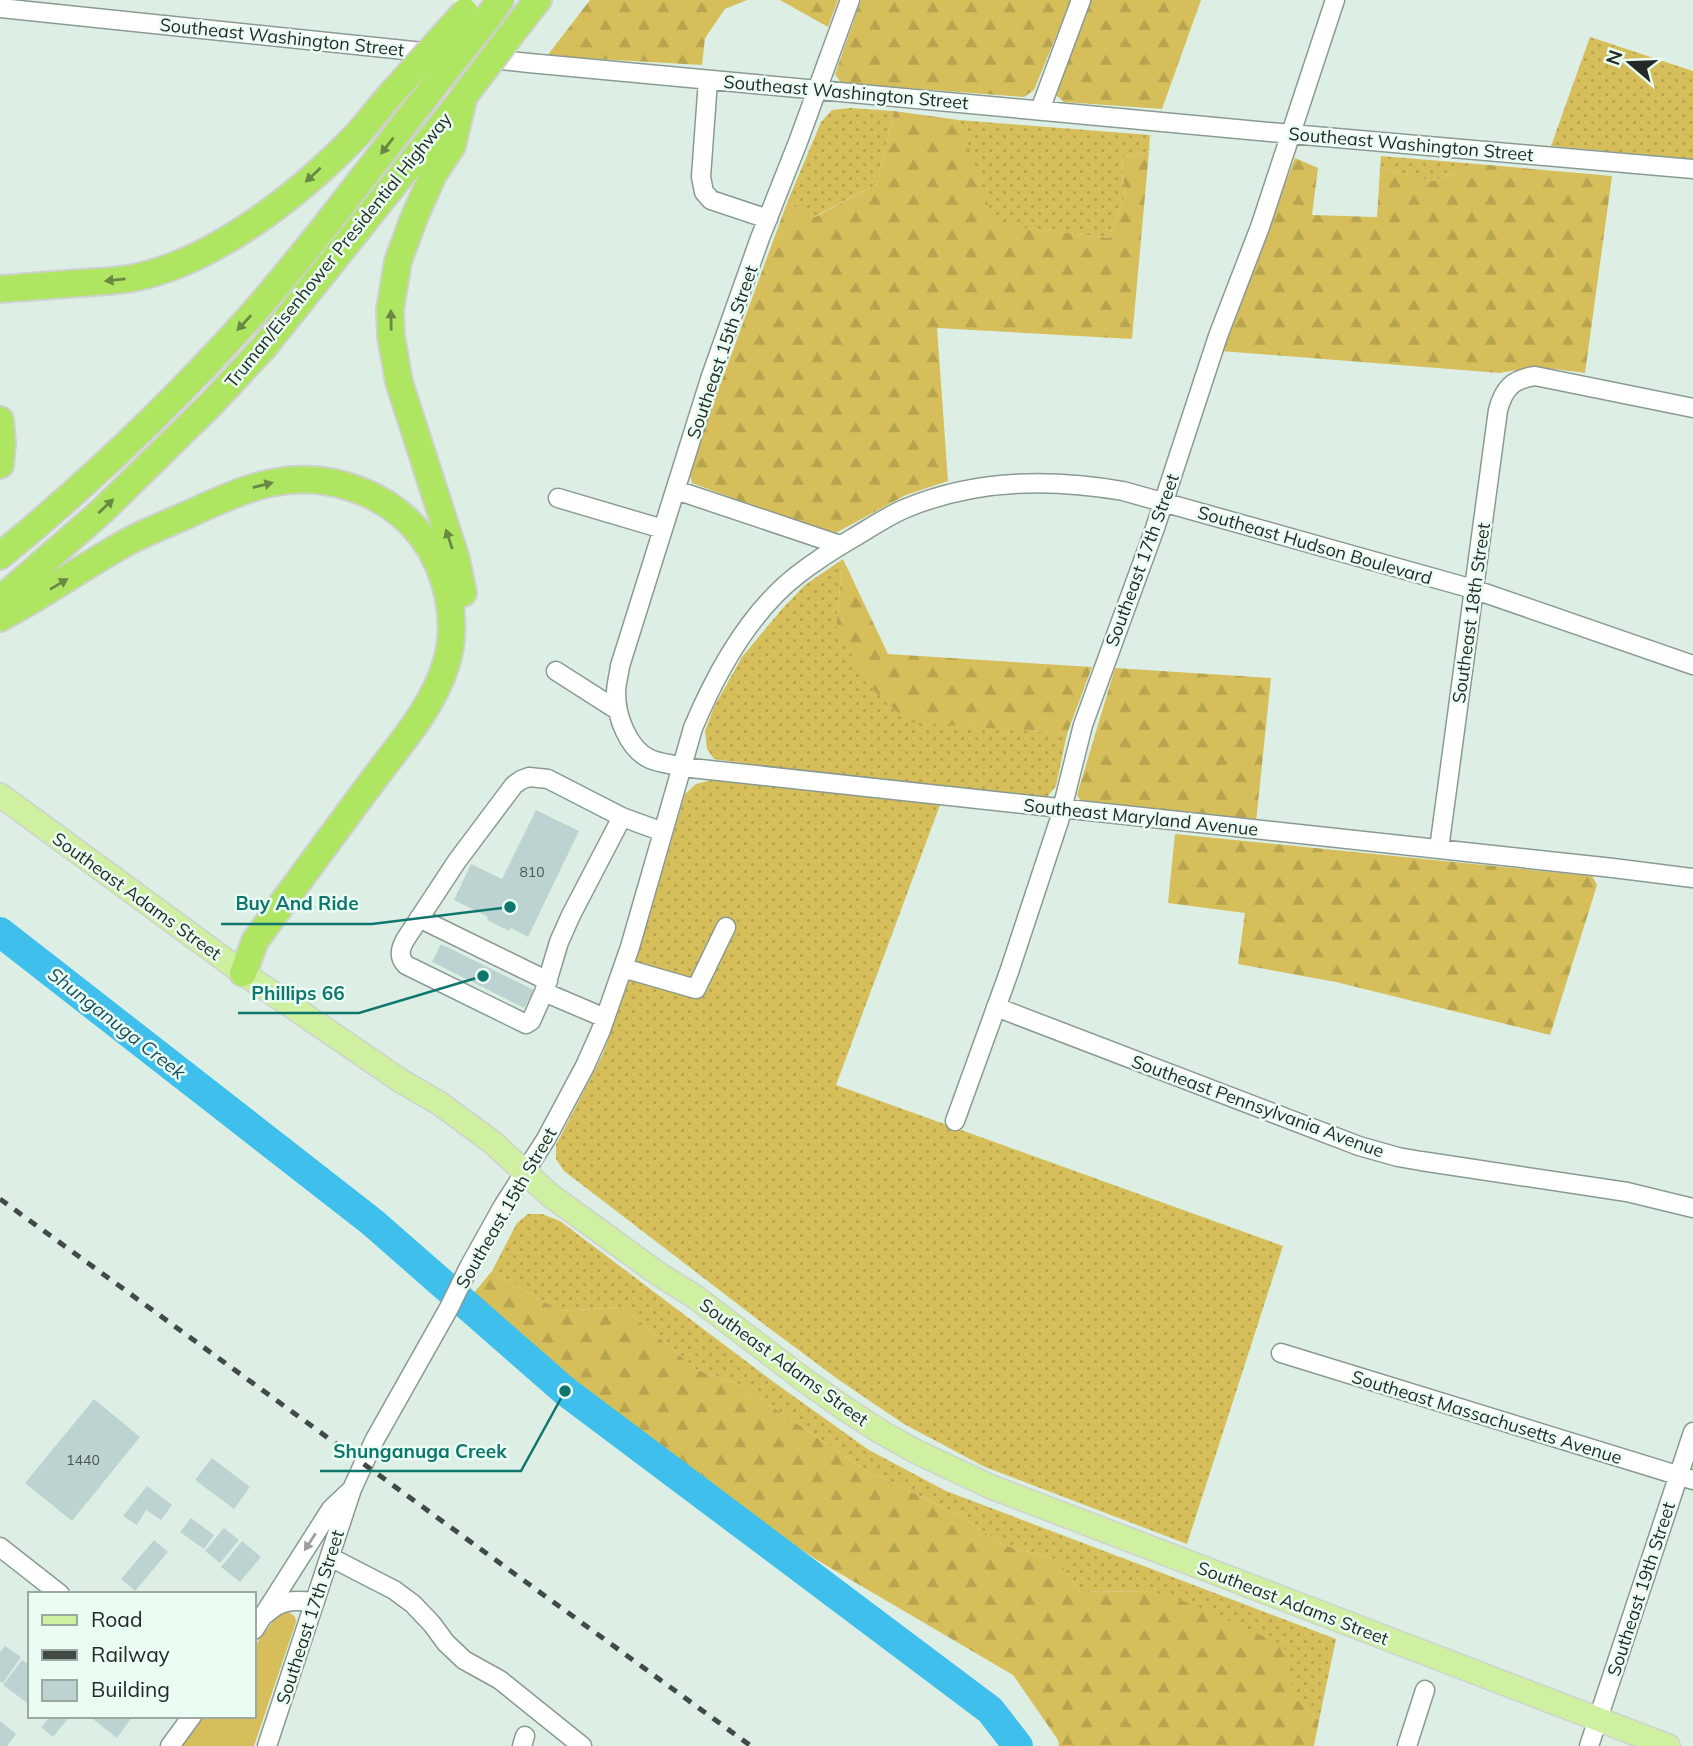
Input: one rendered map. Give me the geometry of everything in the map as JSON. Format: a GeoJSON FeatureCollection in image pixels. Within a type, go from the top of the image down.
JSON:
{"type":"FeatureCollection","features":[{"type":"Feature","properties":{"kind":"highway"},"geometry":{"type":"LineString","coordinates":[[0,289],[135,278],[195,257],[254,223],[294,193],[356,135],[394,90],[481,8]]}},
{"type":"Feature","properties":{"kind":"highway","name":"Truman/Eisenhower Presidential Highway"},"geometry":{"type":"LineString","coordinates":[[0,556],[134,438],[249,317],[332,217],[429,92],[481,8]]}},
{"type":"Feature","properties":{"kind":"highway","name":"Truman/Eisenhower Presidential Highway"},"geometry":{"type":"LineString","coordinates":[[0,600],[102,511],[256,356],[530,10]]}},
{"type":"Feature","properties":{"kind":"highway"},"geometry":{"type":"LineString","coordinates":[[243,973],[270,951],[433,724],[454,688],[460,670],[467,631],[465,601],[456,559],[399,382],[391,336],[390,310],[398,261],[433,175],[452,146],[464,96]]}},
{"type":"Feature","properties":{"kind":"highway"},"geometry":{"type":"LineString","coordinates":[[0,420],[0,465]]}},
{"type":"Feature","properties":{"kind":"highway"},"geometry":{"type":"LineString","coordinates":[[0,618],[124,544],[237,493],[274,482],[304,480],[333,482],[351,487],[378,498],[399,512],[417,529],[442,574],[451,614],[452,635],[447,662],[439,683],[408,733],[254,941],[243,973]]}},
{"type":"Feature","properties":{"kind":"main road","name":"Southeast Adams Street"},"geometry":{"type":"LineString","coordinates":[[0,796],[243,973],[401,1081],[439,1103],[492,1142],[550,1195],[881,1432],[989,1486],[1668,1746]]}},
{"type":"Feature","properties":{"kind":"street","name":"Southeast 15th Street"},"geometry":{"type":"LineString","coordinates":[[617,710],[616,692],[620,666],[711,376],[850,0]]}},
{"type":"Feature","properties":{"kind":"street"},"geometry":{"type":"LineString","coordinates":[[1040,110],[1081,0]]}},
{"type":"Feature","properties":{"kind":"street","name":"Southeast 17th Street"},"geometry":{"type":"LineString","coordinates":[[955,1121],[1062,809],[1083,725],[1164,502],[1218,336],[1260,228],[1335,0]]}},
{"type":"Feature","properties":{"kind":"street","name":"Southeast Washington Street"},"geometry":{"type":"LineString","coordinates":[[0,8],[65,7],[411,51],[1693,169]]}},
{"type":"Feature","properties":{"kind":"street"},"geometry":{"type":"LineString","coordinates":[[708,80],[701,177],[704,192],[710,200],[768,219]]}},
{"type":"Feature","properties":{"kind":"street","name":"Southeast 18th Street"},"geometry":{"type":"LineString","coordinates":[[1439,849],[1498,410],[1506,389],[1514,382],[1535,376],[1693,408]]}},
{"type":"Feature","properties":{"kind":"street","name":"Southeast Hudson Boulevard"},"geometry":{"type":"LineString","coordinates":[[682,767],[693,729],[724,663],[768,604],[795,577],[840,545],[904,509],[976,488],[1024,483],[1086,484],[1164,502],[1473,589],[1693,665]]}},
{"type":"Feature","properties":{"kind":"street"},"geometry":{"type":"LineString","coordinates":[[676,490],[840,545]]}},
{"type":"Feature","properties":{"kind":"street"},"geometry":{"type":"LineString","coordinates":[[558,498],[663,529]]}},
{"type":"Feature","properties":{"kind":"street"},"geometry":{"type":"LineString","coordinates":[[556,671],[617,710]]}},
{"type":"Feature","properties":{"kind":"street","name":"Southeast Maryland Avenue"},"geometry":{"type":"LineString","coordinates":[[617,710],[630,743],[640,752],[651,759],[682,767],[1693,878]]}},
{"type":"Feature","properties":{"kind":"street","name":"Southeast 15th Street"},"geometry":{"type":"LineString","coordinates":[[259,1623],[331,1509],[352,1489],[374,1441],[417,1367],[469,1266],[573,1090],[605,1018],[623,968],[682,767]]}},
{"type":"Feature","properties":{"kind":"street"},"geometry":{"type":"LineString","coordinates":[[622,817],[571,915],[531,1021],[526,1024],[402,961],[401,947],[419,918],[457,861],[514,785],[521,780],[529,777],[548,779],[622,817],[663,832]]}},
{"type":"Feature","properties":{"kind":"street"},"geometry":{"type":"LineString","coordinates":[[419,918],[605,1018]]}},
{"type":"Feature","properties":{"kind":"street"},"geometry":{"type":"LineString","coordinates":[[623,968],[696,989],[726,927]]}},
{"type":"Feature","properties":{"kind":"street","name":"Southeast Pennsylvania Avenue"},"geometry":{"type":"LineString","coordinates":[[996,1007],[1359,1146],[1421,1161],[1627,1192],[1693,1208]]}},
{"type":"Feature","properties":{"kind":"street","name":"Southeast Massachusetts Avenue"},"geometry":{"type":"LineString","coordinates":[[1281,1353],[1686,1478]]}},
{"type":"Feature","properties":{"kind":"street","name":"Southeast 19th Street"},"geometry":{"type":"LineString","coordinates":[[1589,1746],[1686,1478],[1693,1432]]}},
{"type":"Feature","properties":{"kind":"street","name":"Southeast 17th Street"},"geometry":{"type":"LineString","coordinates":[[267,1746],[352,1489]]}},
{"type":"Feature","properties":{"kind":"street"},"geometry":{"type":"LineString","coordinates":[[0,1547],[57,1592]]}},
{"type":"Feature","properties":{"kind":"street"},"geometry":{"type":"LineString","coordinates":[[330,1558],[394,1590],[413,1605],[464,1660],[500,1680],[582,1746]]}},
{"type":"Feature","properties":{"kind":"street","name":"Southeast 15th Street"},"geometry":{"type":"LineString","coordinates":[[259,1623],[280,1603],[315,1602]]}},
{"type":"Feature","properties":{"kind":"street"},"geometry":{"type":"LineString","coordinates":[[1407,1746],[1426,1690]]}},
{"type":"Feature","properties":{"kind":"street"},"geometry":{"type":"LineString","coordinates":[[170,1746],[191,1718]]}},
{"type":"Feature","properties":{"kind":"green space"},"geometry":{"type":"Polygon","coordinates":[[[590,0],[747,0],[725,9],[705,38],[702,65],[547,56],[590,0]]]}},
{"type":"Feature","properties":{"kind":"green space"},"geometry":{"type":"Polygon","coordinates":[[[780,0],[838,0],[828,27],[780,0]]]}},
{"type":"Feature","properties":{"kind":"green space"},"geometry":{"type":"Polygon","coordinates":[[[861,0],[1071,0],[1034,90],[1024,97],[841,83],[835,74],[861,0]]]}},
{"type":"Feature","properties":{"kind":"green space"},"geometry":{"type":"Polygon","coordinates":[[[1089,0],[1201,0],[1162,109],[1064,102],[1056,95],[1058,80],[1089,0]]]}},
{"type":"Feature","properties":{"kind":"green space"},"geometry":{"type":"Polygon","coordinates":[[[1590,37],[1693,71],[1693,159],[1551,146],[1590,37]]]}},
{"type":"Feature","properties":{"kind":"green space"},"geometry":{"type":"Polygon","coordinates":[[[850,108],[894,111],[877,184],[814,217],[787,203],[821,122],[832,110],[850,108]]]}},
{"type":"Feature","properties":{"kind":"green space"},"geometry":{"type":"Polygon","coordinates":[[[894,111],[959,120],[995,224],[1109,238],[1125,196],[1122,158],[1149,151],[1132,339],[937,328],[948,481],[906,495],[832,535],[692,483],[689,470],[787,203],[815,217],[877,184],[894,111]]]}},
{"type":"Feature","properties":{"kind":"green space"},"geometry":{"type":"Polygon","coordinates":[[[959,120],[1150,135],[1149,151],[1122,158],[1125,196],[1109,238],[994,224],[959,120]]]}},
{"type":"Feature","properties":{"kind":"green space"},"geometry":{"type":"Polygon","coordinates":[[[1381,156],[1477,164],[1433,181],[1380,168],[1381,156]]]}},
{"type":"Feature","properties":{"kind":"green space"},"geometry":{"type":"Polygon","coordinates":[[[1295,158],[1318,168],[1312,215],[1377,217],[1380,168],[1433,181],[1477,164],[1612,176],[1585,373],[1543,368],[1500,373],[1221,351],[1295,158]]]}},
{"type":"Feature","properties":{"kind":"green space"},"geometry":{"type":"Polygon","coordinates":[[[843,559],[836,626],[908,721],[1067,734],[1056,786],[1047,797],[1032,806],[714,759],[707,749],[705,731],[714,707],[742,657],[805,585],[843,559]]]}},
{"type":"Feature","properties":{"kind":"green space"},"geometry":{"type":"Polygon","coordinates":[[[843,559],[888,654],[1092,667],[1067,734],[908,722],[869,686],[836,626],[843,559]]]}},
{"type":"Feature","properties":{"kind":"green space"},"geometry":{"type":"Polygon","coordinates":[[[1115,668],[1271,678],[1256,822],[1082,803],[1077,795],[1115,668]]]}},
{"type":"Feature","properties":{"kind":"green space"},"geometry":{"type":"Polygon","coordinates":[[[712,780],[940,805],[836,1085],[1283,1246],[1187,1544],[985,1467],[904,1424],[769,1328],[564,1171],[556,1159],[556,1145],[602,1056],[636,962],[685,794],[696,784],[712,780]]]}},
{"type":"Feature","properties":{"kind":"green space"},"geometry":{"type":"Polygon","coordinates":[[[1175,834],[1592,876],[1597,885],[1550,1035],[1336,982],[1238,964],[1245,913],[1168,903],[1175,834]]]}},
{"type":"Feature","properties":{"kind":"green space"},"geometry":{"type":"Polygon","coordinates":[[[528,1214],[542,1214],[560,1221],[775,1383],[869,1450],[946,1491],[1336,1639],[1319,1720],[1295,1698],[1151,1591],[1080,1592],[1058,1560],[1003,1545],[959,1515],[862,1468],[741,1385],[697,1370],[623,1307],[559,1311],[492,1271],[517,1223],[528,1214]]]}},
{"type":"Feature","properties":{"kind":"green space"},"geometry":{"type":"Polygon","coordinates":[[[492,1271],[559,1311],[623,1307],[697,1370],[741,1385],[862,1468],[959,1515],[1003,1545],[1058,1560],[1080,1592],[1151,1591],[1192,1604],[1284,1646],[1295,1698],[1319,1720],[1314,1746],[1059,1746],[1058,1740],[1013,1675],[817,1560],[733,1504],[539,1352],[473,1294],[492,1271]]]}},
{"type":"Feature","properties":{"kind":"green space"},"geometry":{"type":"Polygon","coordinates":[[[288,1611],[295,1617],[296,1622],[254,1746],[181,1746],[202,1718],[256,1718],[256,1644],[277,1616],[288,1611]]]}},
{"type":"Feature","properties":{"kind":"building"},"geometry":{"type":"Polygon","coordinates":[[[536,810],[579,831],[528,937],[487,920],[488,917],[454,900],[471,864],[502,879],[536,810]]]}},
{"type":"Feature","properties":{"kind":"building"},"geometry":{"type":"Polygon","coordinates":[[[441,944],[534,990],[524,1008],[432,962],[441,944]]]}},
{"type":"Feature","properties":{"kind":"building"},"geometry":{"type":"Polygon","coordinates":[[[94,1399],[140,1437],[72,1521],[25,1483],[94,1399]]]}},
{"type":"Feature","properties":{"kind":"building"},"geometry":{"type":"Polygon","coordinates":[[[212,1458],[250,1487],[234,1509],[195,1480],[212,1458]]]}},
{"type":"Feature","properties":{"kind":"building"},"geometry":{"type":"Polygon","coordinates":[[[147,1486],[172,1505],[161,1520],[146,1510],[137,1525],[123,1516],[147,1486]]]}},
{"type":"Feature","properties":{"kind":"building"},"geometry":{"type":"Polygon","coordinates":[[[191,1518],[214,1535],[204,1549],[180,1532],[191,1518]]]}},
{"type":"Feature","properties":{"kind":"building"},"geometry":{"type":"Polygon","coordinates":[[[224,1528],[239,1540],[220,1563],[205,1551],[224,1528]]]}},
{"type":"Feature","properties":{"kind":"building"},"geometry":{"type":"Polygon","coordinates":[[[154,1540],[168,1552],[135,1591],[121,1579],[154,1540]]]}},
{"type":"Feature","properties":{"kind":"building"},"geometry":{"type":"Polygon","coordinates":[[[242,1541],[261,1557],[240,1582],[221,1567],[242,1541]]]}},
{"type":"Feature","properties":{"kind":"building"},"geometry":{"type":"Polygon","coordinates":[[[5,1646],[21,1657],[3,1683],[0,1681],[0,1652],[5,1646]]]}},
{"type":"Feature","properties":{"kind":"building"},"geometry":{"type":"Polygon","coordinates":[[[22,1660],[28,1664],[28,1704],[3,1685],[22,1660]]]}},
{"type":"Feature","properties":{"kind":"building"},"geometry":{"type":"Polygon","coordinates":[[[68,1718],[53,1737],[41,1727],[48,1719],[68,1718]]]}},
{"type":"Feature","properties":{"kind":"building"},"geometry":{"type":"Polygon","coordinates":[[[92,1718],[132,1718],[117,1738],[92,1718]]]}},
{"type":"Feature","properties":{"kind":"building"},"geometry":{"type":"Polygon","coordinates":[[[0,1721],[16,1734],[7,1746],[0,1746],[0,1721]]]}},
{"type":"Feature","properties":{"kind":"waterway","name":"Shunganuga Creek"},"geometry":{"type":"LineString","coordinates":[[0,932],[372,1222],[565,1391],[990,1710],[1018,1746]]}},
{"type":"Feature","properties":{"kind":"railway"},"geometry":{"type":"LineString","coordinates":[[0,1199],[751,1746]]}},
{"type":"Feature","properties":{"kind":"place","name":"Buy And Ride"},"geometry":{"type":"Point","coordinates":[510,907]}},
{"type":"Feature","properties":{"kind":"place","name":"Phillips 66"},"geometry":{"type":"Point","coordinates":[483,976]}},
{"type":"Feature","properties":{"kind":"place","name":"Shunganuga Creek"},"geometry":{"type":"Point","coordinates":[565,1391]}}]}
